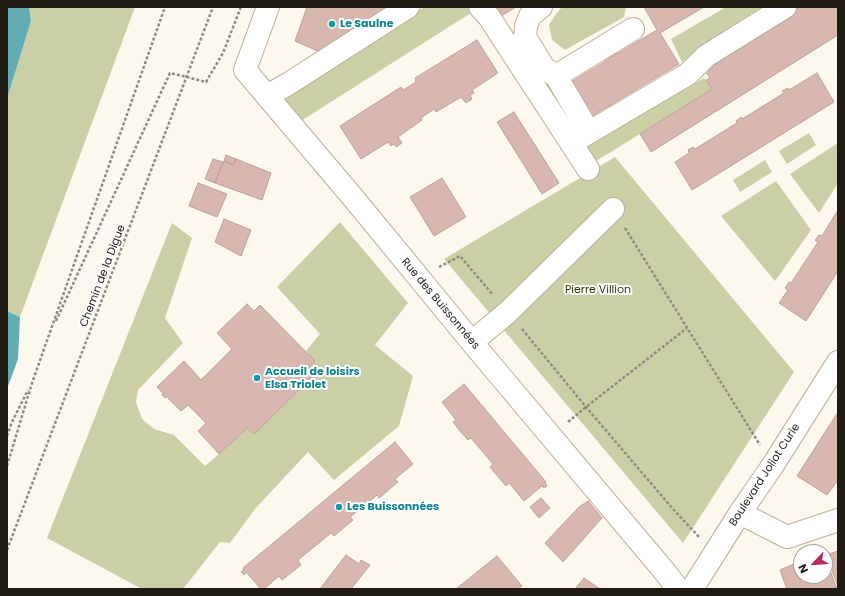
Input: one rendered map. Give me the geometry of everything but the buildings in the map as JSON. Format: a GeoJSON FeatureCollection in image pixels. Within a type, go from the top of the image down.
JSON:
{"type":"FeatureCollection","features":[{"type":"Feature","properties":{"kind":"street","name":"Rue des Buissonnées"},"geometry":{"type":"LineString","coordinates":[[268,7],[245,70],[678,589]]}},
{"type":"Feature","properties":{"kind":"street"},"geometry":{"type":"LineString","coordinates":[[267,96],[408,7]]}},
{"type":"Feature","properties":{"kind":"street"},"geometry":{"type":"LineString","coordinates":[[480,7],[489,16],[588,169]]}},
{"type":"Feature","properties":{"kind":"street"},"geometry":{"type":"LineString","coordinates":[[541,7],[530,16],[526,26],[525,37],[544,68],[556,76],[589,132]]}},
{"type":"Feature","properties":{"kind":"street"},"geometry":{"type":"LineString","coordinates":[[571,143],[688,74],[706,56],[785,7]]}},
{"type":"Feature","properties":{"kind":"street"},"geometry":{"type":"LineString","coordinates":[[556,76],[633,29]]}},
{"type":"Feature","properties":{"kind":"street"},"geometry":{"type":"LineString","coordinates":[[472,342],[508,312],[613,209]]}},
{"type":"Feature","properties":{"kind":"street","name":"Boulevard Joliot Curie"},"geometry":{"type":"LineString","coordinates":[[692,589],[838,362]]}},
{"type":"Feature","properties":{"kind":"street"},"geometry":{"type":"LineString","coordinates":[[740,513],[787,537],[838,520]]}},
{"type":"Feature","properties":{"kind":"path"},"geometry":{"type":"LineString","coordinates":[[7,466],[32,383],[165,7]]}},
{"type":"Feature","properties":{"kind":"path","name":"Chemin de la Digue"},"geometry":{"type":"LineString","coordinates":[[7,550],[214,7]]}},
{"type":"Feature","properties":{"kind":"path"},"geometry":{"type":"LineString","coordinates":[[49,336],[170,73],[206,82],[223,53],[241,7]]}},
{"type":"Feature","properties":{"kind":"path"},"geometry":{"type":"LineString","coordinates":[[613,209],[773,465]]}},
{"type":"Feature","properties":{"kind":"path"},"geometry":{"type":"LineString","coordinates":[[434,270],[460,256],[586,407],[673,509],[714,554]]}},
{"type":"Feature","properties":{"kind":"path"},"geometry":{"type":"LineString","coordinates":[[551,437],[586,407],[687,328]]}},
{"type":"Feature","properties":{"kind":"path"},"geometry":{"type":"LineString","coordinates":[[7,436],[12,422],[32,383]]}},
{"type":"Feature","properties":{"kind":"green space"},"geometry":{"type":"Polygon","coordinates":[[[29,7],[135,7],[20,317],[7,311],[7,99],[31,21],[29,7]]]}},
{"type":"Feature","properties":{"kind":"green space"},"geometry":{"type":"Polygon","coordinates":[[[424,7],[476,7],[477,9],[301,121],[282,99],[424,7]]]}},
{"type":"Feature","properties":{"kind":"green space"},"geometry":{"type":"Polygon","coordinates":[[[562,7],[626,7],[624,17],[565,50],[552,40],[549,25],[562,7]]]}},
{"type":"Feature","properties":{"kind":"green space"},"geometry":{"type":"Polygon","coordinates":[[[726,7],[762,7],[733,25],[682,62],[671,39],[726,7]]]}},
{"type":"Feature","properties":{"kind":"green space"},"geometry":{"type":"Polygon","coordinates":[[[704,78],[712,89],[587,166],[577,152],[704,78]]]}},
{"type":"Feature","properties":{"kind":"green space"},"geometry":{"type":"Polygon","coordinates":[[[809,133],[816,145],[787,164],[779,151],[809,133]]]}},
{"type":"Feature","properties":{"kind":"green space"},"geometry":{"type":"Polygon","coordinates":[[[838,143],[838,183],[819,213],[790,174],[838,143]]]}},
{"type":"Feature","properties":{"kind":"green space","name":"Pierre Villion"},"geometry":{"type":"Polygon","coordinates":[[[615,157],[794,372],[683,543],[444,259],[615,157]]]}},
{"type":"Feature","properties":{"kind":"green space"},"geometry":{"type":"Polygon","coordinates":[[[765,160],[772,172],[740,192],[733,180],[765,160]]]}},
{"type":"Feature","properties":{"kind":"green space"},"geometry":{"type":"Polygon","coordinates":[[[776,181],[811,230],[775,281],[721,216],[776,181]]]}},
{"type":"Feature","properties":{"kind":"green space"},"geometry":{"type":"Polygon","coordinates":[[[340,222],[408,303],[375,345],[413,376],[399,426],[334,480],[308,452],[255,509],[230,543],[220,542],[183,589],[142,589],[47,538],[172,223],[192,238],[165,318],[183,343],[138,390],[136,402],[142,419],[154,429],[174,435],[205,466],[247,428],[254,434],[313,376],[308,369],[315,361],[306,351],[320,334],[277,287],[340,222]]]}},
{"type":"Feature","properties":{"kind":"water"},"geometry":{"type":"Polygon","coordinates":[[[7,7],[29,7],[31,21],[7,99],[7,7]]]}},
{"type":"Feature","properties":{"kind":"water"},"geometry":{"type":"Polygon","coordinates":[[[7,311],[20,317],[18,359],[7,389],[7,311]]]}},
{"type":"Feature","properties":{"kind":"place","name":"Le Saulne"},"geometry":{"type":"Point","coordinates":[332,24]}},
{"type":"Feature","properties":{"kind":"place","name":"Accueil de loisirs Elsa Triolet"},"geometry":{"type":"Point","coordinates":[257,378]}},
{"type":"Feature","properties":{"kind":"place","name":"Les Buissonnées"},"geometry":{"type":"Point","coordinates":[339,507]}}]}
